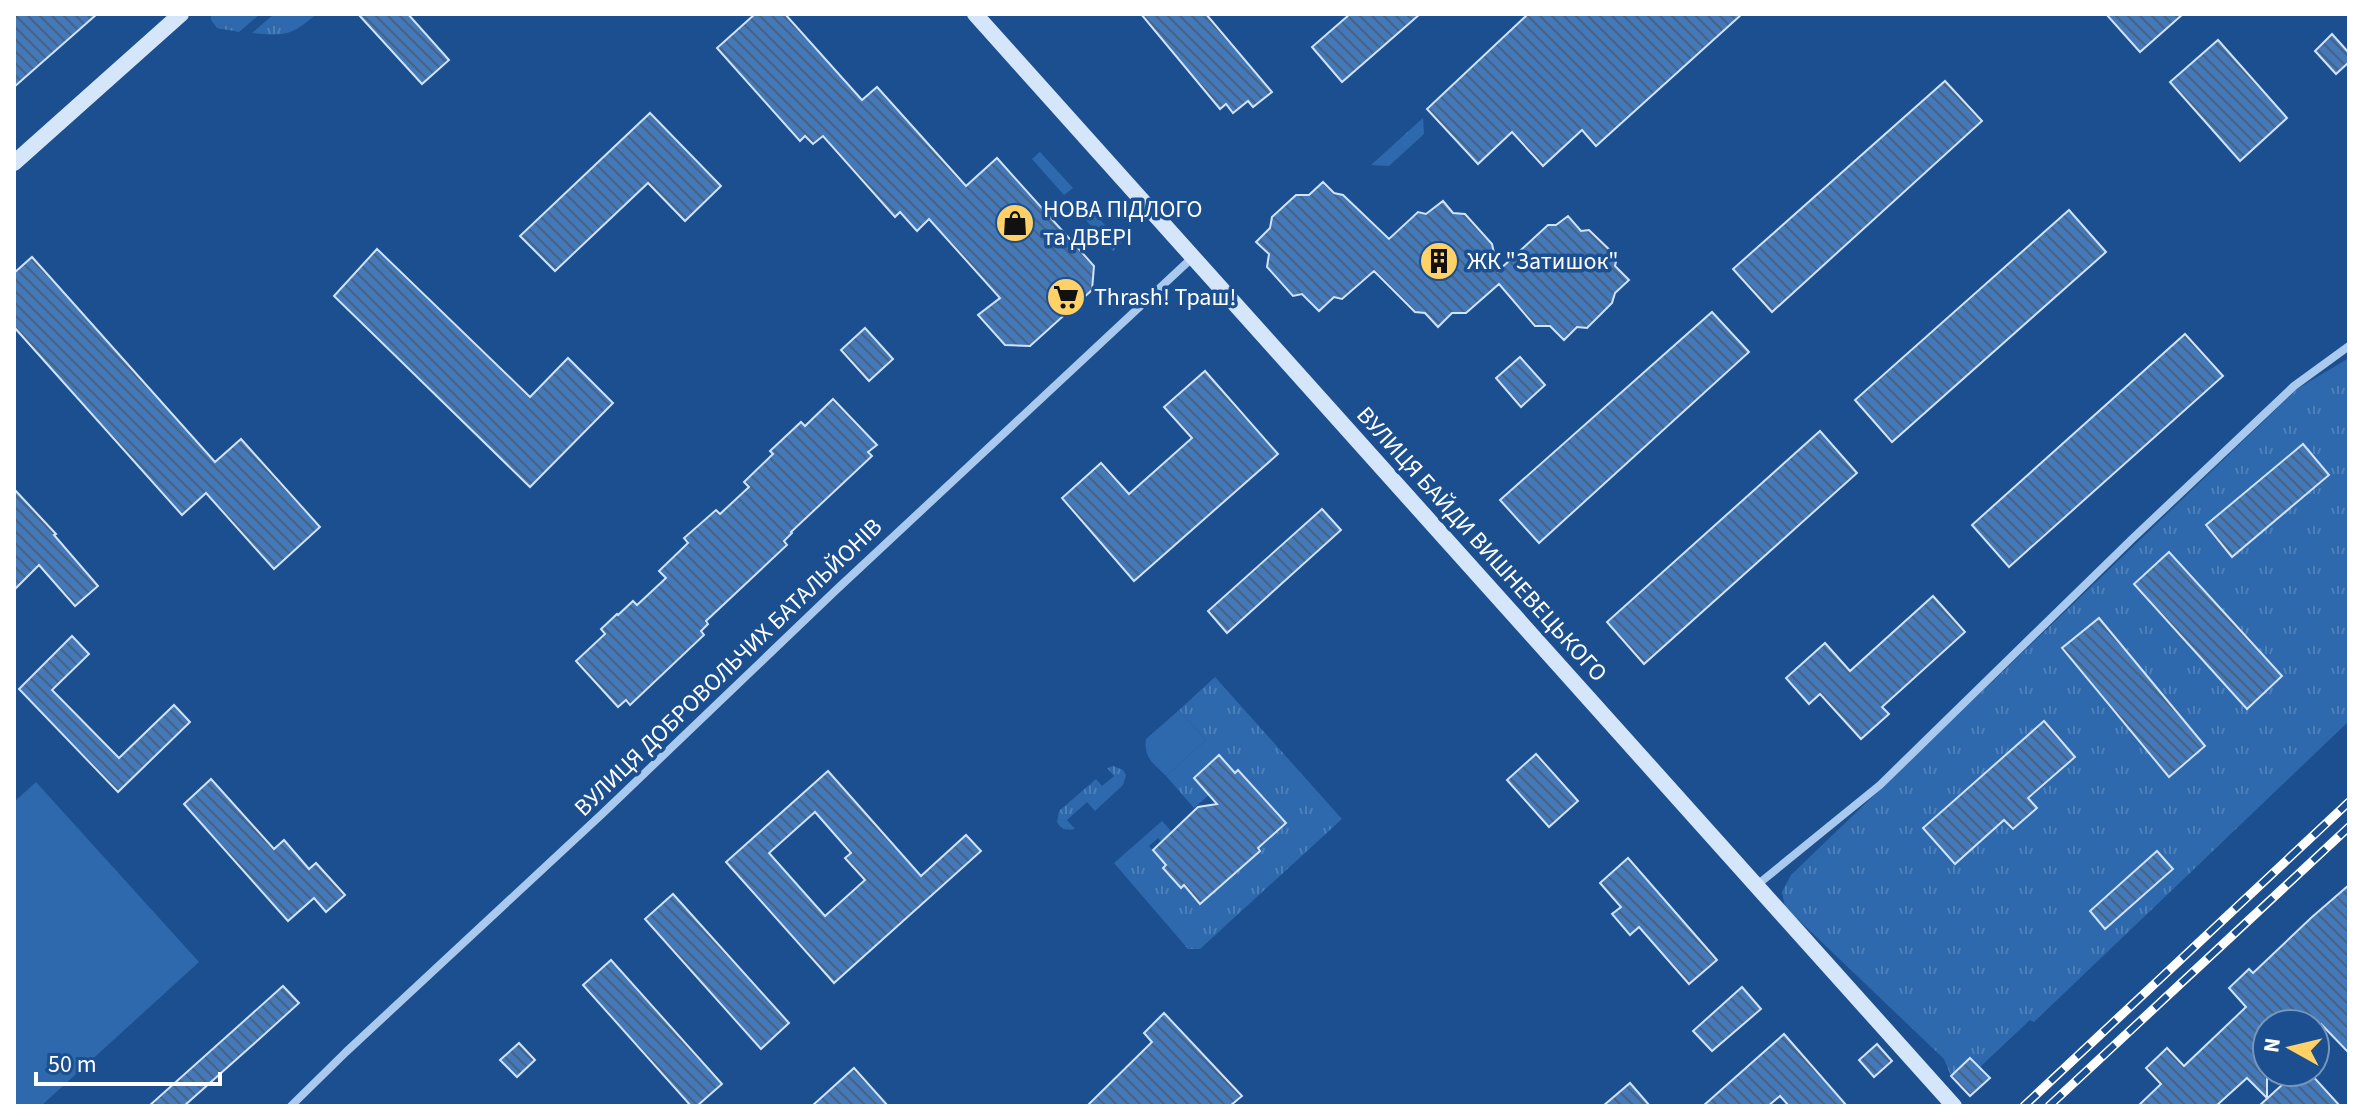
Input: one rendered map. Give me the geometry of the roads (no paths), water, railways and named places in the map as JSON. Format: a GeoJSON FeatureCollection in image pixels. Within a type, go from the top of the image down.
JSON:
{"type":"FeatureCollection","features":[{"type":"Feature","properties":{"kind":"street"},"geometry":{"type":"LineString","coordinates":[[14,163],[181,14]]}},
{"type":"Feature","properties":{"kind":"street","name":"ВУЛИЦЯ БАЙДИ ВИШНЕВЕЦЬКОГО"},"geometry":{"type":"LineString","coordinates":[[975,14],[1954,1106]]}},
{"type":"Feature","properties":{"kind":"street","name":"ВУЛИЦЯ ДОБРОВОЛЬЧИХ БАТАЛЬЙОНІВ"},"geometry":{"type":"LineString","coordinates":[[291,1106],[1193,257]]}},
{"type":"Feature","properties":{"kind":"street"},"geometry":{"type":"LineString","coordinates":[[1756,885],[1880,785],[2294,386],[2349,346]]}},
{"type":"Feature","properties":{"kind":"railway"},"geometry":{"type":"LineString","coordinates":[[2024,1106],[2349,802]]}},
{"type":"Feature","properties":{"kind":"railway"},"geometry":{"type":"LineString","coordinates":[[2049,1106],[2349,827]]}},
{"type":"Feature","properties":{"kind":"place","name":"НОВА ПІДЛОГО та ДВЕРІ"},"geometry":{"type":"Point","coordinates":[1015,223]}},
{"type":"Feature","properties":{"kind":"place","name":"ЖК \"Затишок\""},"geometry":{"type":"Point","coordinates":[1439,261]}},
{"type":"Feature","properties":{"kind":"place","name":"Thrash! Траш!"},"geometry":{"type":"Point","coordinates":[1066,297]}}]}
